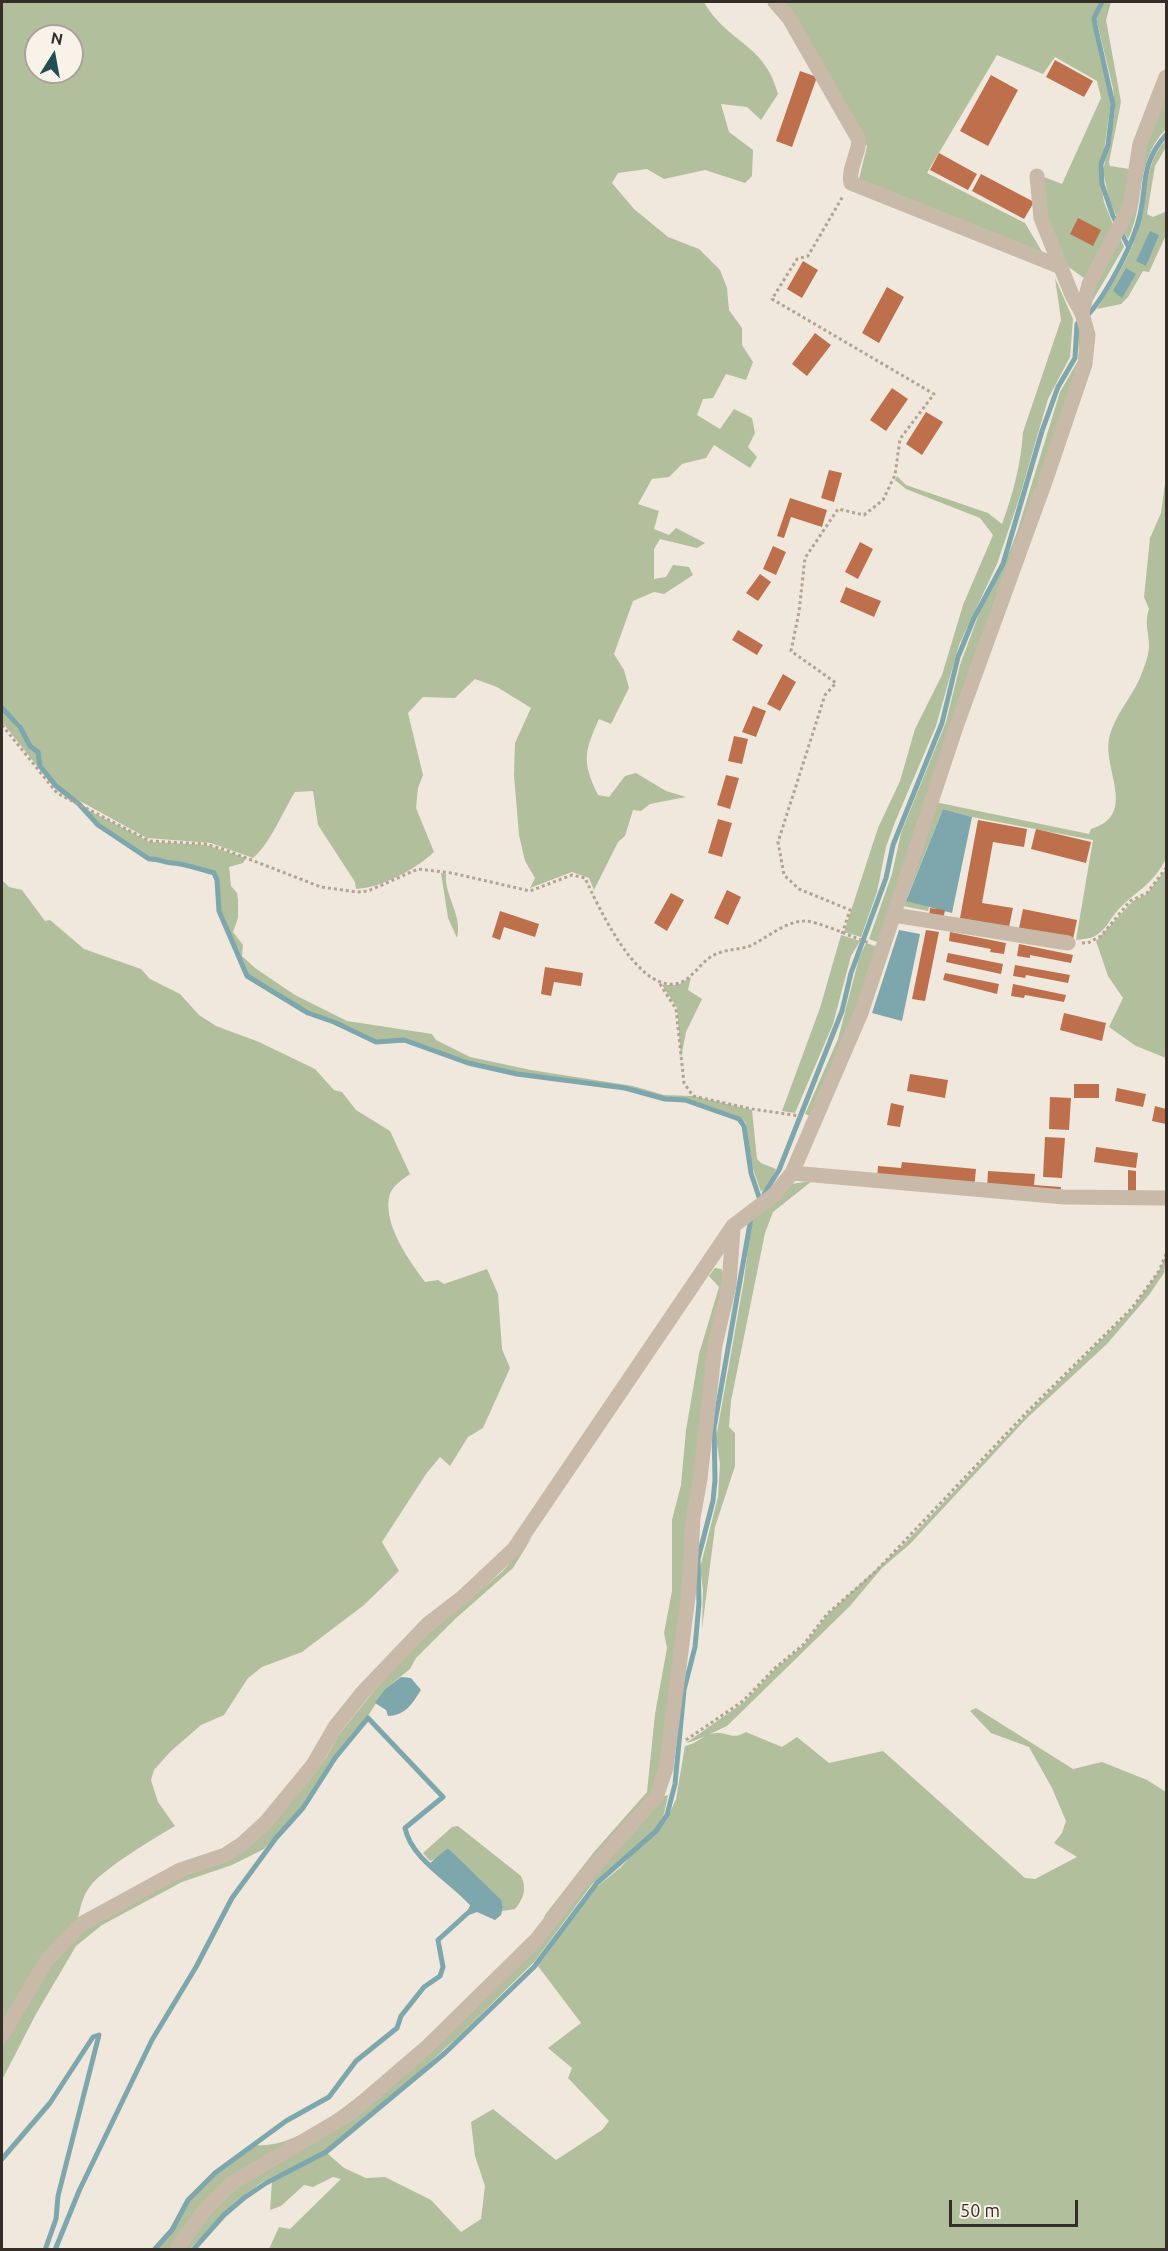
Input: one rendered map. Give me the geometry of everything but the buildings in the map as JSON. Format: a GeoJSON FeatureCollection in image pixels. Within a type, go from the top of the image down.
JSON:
{"type":"FeatureCollection","features":[{"type":"Feature","properties":{"kind":"street"},"geometry":{"type":"LineString","coordinates":[[775,2],[789,18],[859,141],[858,153],[849,174],[851,183],[1061,267]]}},
{"type":"Feature","properties":{"kind":"street"},"geometry":{"type":"LineString","coordinates":[[1082,313],[1099,263],[1130,206],[1140,144],[1167,77]]}},
{"type":"Feature","properties":{"kind":"street"},"geometry":{"type":"LineString","coordinates":[[2,2035],[47,1960],[81,1924],[180,1870],[225,1855],[242,1844],[266,1822],[314,1765],[335,1727],[363,1692],[428,1624],[462,1597],[514,1549],[733,1226],[775,1194],[792,1173],[861,1013],[957,724],[1085,363],[1088,335],[1082,313],[1041,218],[1037,176]]}},
{"type":"Feature","properties":{"kind":"street"},"geometry":{"type":"LineString","coordinates":[[894,915],[1068,943]]}},
{"type":"Feature","properties":{"kind":"street"},"geometry":{"type":"LineString","coordinates":[[792,1173],[1064,1197],[1167,1198]]}},
{"type":"Feature","properties":{"kind":"street"},"geometry":{"type":"LineString","coordinates":[[176,2250],[205,2210],[232,2183],[348,2115],[427,2047],[537,1939],[584,1878],[656,1797],[666,1768],[689,1589],[693,1518],[716,1345],[729,1286],[733,1226]]}},
{"type":"Feature","properties":{"kind":"path"},"geometry":{"type":"LineString","coordinates":[[842,934],[850,910],[799,889],[784,875],[778,842],[825,695],[836,683],[791,651],[806,558],[838,509],[864,514],[883,500],[895,475],[900,439],[934,394],[772,298],[797,259],[808,256],[851,183]]}},
{"type":"Feature","properties":{"kind":"path"},"geometry":{"type":"LineString","coordinates":[[2,725],[57,793],[130,831],[150,841],[205,844],[223,849],[321,887],[357,892],[368,891],[418,869],[452,873],[530,891],[572,874],[585,878],[599,909],[639,970],[660,984],[676,1009],[682,1074],[684,1083],[693,1096],[752,1109],[793,1114]]}},
{"type":"Feature","properties":{"kind":"path"},"geometry":{"type":"LineString","coordinates":[[1068,943],[1088,943],[1101,936],[1130,901],[1147,893],[1167,867]]}},
{"type":"Feature","properties":{"kind":"path"},"geometry":{"type":"LineString","coordinates":[[660,984],[677,984],[690,977],[701,963],[716,954],[749,946],[781,928],[804,921],[824,925],[842,934],[883,947]]}},
{"type":"Feature","properties":{"kind":"path"},"geometry":{"type":"LineString","coordinates":[[682,1743],[743,1701],[775,1668],[804,1644],[827,1614],[875,1572],[1029,1411],[1132,1308],[1159,1271],[1167,1254]]}},
{"type":"Feature","properties":{"kind":"green space"},"geometry":{"type":"Polygon","coordinates":[[[2,2],[704,2],[723,26],[755,53],[772,77],[778,94],[761,120],[747,107],[721,104],[729,132],[753,150],[752,176],[745,183],[705,170],[664,179],[647,169],[618,173],[612,183],[634,209],[668,237],[699,249],[720,270],[727,288],[729,310],[742,328],[742,345],[753,362],[746,380],[726,374],[713,398],[703,399],[697,415],[720,429],[734,409],[752,418],[755,433],[748,447],[757,457],[750,468],[714,445],[706,458],[682,464],[669,477],[652,479],[638,504],[659,511],[654,529],[669,535],[676,528],[705,543],[697,548],[660,539],[654,549],[654,579],[666,577],[673,565],[689,567],[693,575],[664,594],[654,592],[633,601],[614,654],[624,670],[629,688],[611,724],[599,719],[590,740],[587,765],[598,795],[609,797],[625,776],[636,773],[666,791],[686,797],[650,804],[641,811],[633,810],[625,836],[618,842],[594,890],[589,878],[572,872],[530,888],[535,878],[525,861],[519,835],[514,775],[515,743],[531,708],[497,687],[475,679],[455,698],[423,697],[408,713],[423,775],[418,788],[416,808],[434,852],[418,865],[398,876],[376,885],[356,889],[355,882],[318,825],[313,791],[295,792],[270,837],[253,858],[211,843],[147,838],[78,800],[56,785],[42,766],[39,753],[31,746],[21,724],[2,706],[2,2]]]}},
{"type":"Feature","properties":{"kind":"green space"},"geometry":{"type":"Polygon","coordinates":[[[780,2],[1100,2],[1093,19],[1111,101],[1100,180],[1104,202],[1114,227],[1084,278],[1063,263],[1045,217],[1039,175],[1062,184],[1101,98],[1097,81],[1055,57],[1043,74],[997,55],[927,173],[1025,223],[1047,260],[859,179],[867,146],[817,57],[780,2]]]}},
{"type":"Feature","properties":{"kind":"green space"},"geometry":{"type":"Polygon","coordinates":[[[1103,2],[1111,2],[1106,20],[1121,102],[1109,162],[1110,166],[1129,169],[1125,209],[1119,222],[1109,199],[1103,171],[1115,111],[1113,88],[1096,18],[1103,2]]]}},
{"type":"Feature","properties":{"kind":"green space"},"geometry":{"type":"Polygon","coordinates":[[[1166,85],[1166,129],[1149,155],[1137,211],[1128,239],[1122,229],[1137,167],[1166,85]]]}},
{"type":"Feature","properties":{"kind":"green space"},"geometry":{"type":"Polygon","coordinates":[[[1166,140],[1166,147],[1155,166],[1147,214],[1153,217],[1165,212],[1166,235],[1149,272],[1143,271],[1128,297],[1121,304],[1097,309],[1133,245],[1143,211],[1150,168],[1166,140]]]}},
{"type":"Feature","properties":{"kind":"green space"},"geometry":{"type":"Polygon","coordinates":[[[1119,235],[1124,247],[1090,305],[1093,283],[1119,235]]]}},
{"type":"Feature","properties":{"kind":"green space"},"geometry":{"type":"Polygon","coordinates":[[[1055,278],[1073,319],[1070,357],[1048,399],[1019,499],[997,564],[959,645],[936,726],[895,822],[886,847],[877,892],[861,937],[844,932],[878,828],[900,781],[915,729],[942,675],[963,605],[993,535],[980,518],[906,489],[895,480],[897,476],[906,485],[988,513],[1002,524],[1016,479],[1023,432],[1061,320],[1055,278]]]}},
{"type":"Feature","properties":{"kind":"green space"},"geometry":{"type":"Polygon","coordinates":[[[1081,327],[1083,353],[880,943],[869,939],[892,874],[901,833],[946,722],[960,665],[980,611],[1002,571],[1017,532],[1060,392],[1079,359],[1078,329],[1081,327]]]}},
{"type":"Feature","properties":{"kind":"green space"},"geometry":{"type":"Polygon","coordinates":[[[1166,476],[1166,859],[1155,876],[1117,911],[1099,934],[1091,938],[1076,940],[1093,840],[972,817],[943,809],[906,900],[929,907],[928,911],[903,906],[935,802],[1089,834],[1091,829],[1105,822],[1113,813],[1116,803],[1108,751],[1109,739],[1148,656],[1149,609],[1144,597],[1150,538],[1161,513],[1166,476]]]}},
{"type":"Feature","properties":{"kind":"green space"},"geometry":{"type":"Polygon","coordinates":[[[2,711],[36,753],[45,776],[2,722],[2,711]]]}},
{"type":"Feature","properties":{"kind":"green space"},"geometry":{"type":"Polygon","coordinates":[[[82,807],[150,842],[206,845],[246,858],[243,863],[229,867],[231,886],[237,893],[238,899],[238,918],[233,932],[243,945],[242,956],[255,968],[295,995],[347,1021],[432,1034],[436,1040],[470,1057],[531,1070],[633,1086],[664,1095],[693,1096],[752,1110],[757,1159],[776,1169],[769,1185],[761,1192],[750,1160],[746,1123],[739,1117],[685,1099],[664,1098],[625,1087],[516,1072],[467,1062],[405,1040],[376,1042],[333,1021],[308,1013],[280,994],[261,986],[247,975],[220,910],[218,879],[214,872],[183,862],[172,863],[165,859],[149,858],[100,825],[82,807]]]}},
{"type":"Feature","properties":{"kind":"green space"},"geometry":{"type":"Polygon","coordinates":[[[1166,869],[1166,1058],[1136,1046],[1109,1027],[1123,998],[1108,976],[1096,941],[1133,901],[1147,894],[1166,869]]]}},
{"type":"Feature","properties":{"kind":"green space"},"geometry":{"type":"Polygon","coordinates":[[[441,873],[446,874],[448,890],[458,921],[457,938],[448,918],[441,873]]]}},
{"type":"Feature","properties":{"kind":"green space"},"geometry":{"type":"Polygon","coordinates":[[[2,880],[9,887],[22,890],[45,921],[50,920],[84,949],[141,969],[150,979],[180,994],[199,1015],[216,1026],[259,1042],[315,1069],[334,1090],[342,1092],[356,1110],[390,1131],[410,1174],[394,1187],[389,1198],[390,1220],[399,1242],[425,1282],[438,1280],[444,1284],[487,1269],[498,1294],[502,1349],[510,1368],[483,1428],[468,1437],[450,1466],[440,1457],[426,1474],[382,1542],[399,1571],[364,1605],[302,1652],[262,1667],[248,1678],[224,1715],[201,1725],[170,1752],[154,1770],[151,1780],[158,1802],[175,1826],[118,1862],[91,1885],[83,1899],[77,1925],[2,2029],[2,880]]]}},
{"type":"Feature","properties":{"kind":"green space"},"geometry":{"type":"Polygon","coordinates":[[[841,935],[860,941],[851,956],[833,1024],[795,1113],[782,1111],[820,1008],[841,935]]]}},
{"type":"Feature","properties":{"kind":"green space"},"geometry":{"type":"Polygon","coordinates":[[[866,943],[878,947],[865,989],[813,1117],[805,1114],[838,1039],[859,958],[866,943]]]}},
{"type":"Feature","properties":{"kind":"green space"},"geometry":{"type":"Polygon","coordinates":[[[691,977],[688,990],[702,999],[686,1032],[681,1058],[677,1008],[662,985],[678,985],[691,977]]]}},
{"type":"Feature","properties":{"kind":"green space"},"geometry":{"type":"Polygon","coordinates":[[[812,1181],[773,1212],[765,1233],[731,1401],[729,1427],[735,1433],[735,1466],[715,1527],[702,1629],[703,1590],[700,1568],[718,1497],[720,1464],[716,1438],[744,1280],[750,1230],[754,1218],[791,1184],[812,1181]]]}},
{"type":"Feature","properties":{"kind":"green space"},"geometry":{"type":"Polygon","coordinates":[[[1166,1255],[1164,1273],[1149,1295],[1107,1344],[1027,1418],[910,1544],[882,1568],[850,1606],[727,1726],[686,1743],[744,1702],[776,1668],[804,1645],[828,1614],[906,1542],[1029,1412],[1133,1308],[1159,1271],[1166,1255]]]}},
{"type":"Feature","properties":{"kind":"green space"},"geometry":{"type":"Polygon","coordinates":[[[715,1268],[721,1269],[725,1275],[662,1760],[653,1793],[540,1929],[545,1915],[594,1852],[647,1792],[655,1714],[667,1648],[664,1633],[672,1591],[672,1520],[681,1485],[686,1430],[699,1354],[719,1287],[709,1276],[715,1268]]]}},
{"type":"Feature","properties":{"kind":"green space"},"geometry":{"type":"Polygon","coordinates":[[[532,1537],[513,1568],[455,1619],[416,1658],[410,1669],[385,1689],[368,1716],[331,1760],[302,1806],[264,1849],[232,1865],[182,1882],[102,1925],[76,1946],[36,2014],[2,2080],[2,2045],[51,1961],[85,1930],[189,1873],[221,1863],[243,1852],[258,1839],[326,1758],[340,1733],[374,1691],[422,1639],[502,1572],[532,1537]]]}},
{"type":"Feature","properties":{"kind":"green space"},"geometry":{"type":"Polygon","coordinates":[[[976,1708],[1073,1769],[1102,1762],[1147,1780],[1166,1792],[1166,2249],[269,2249],[279,2227],[290,2229],[341,2179],[333,2177],[313,2187],[304,2185],[281,2206],[270,2210],[272,2182],[327,2153],[344,2168],[366,2178],[385,2177],[431,2200],[461,2232],[481,2219],[485,2186],[475,2156],[471,2122],[493,2109],[556,2160],[602,2130],[609,2121],[568,2078],[572,2068],[548,2048],[581,2023],[538,1966],[592,1891],[657,1833],[666,1821],[676,1799],[685,1746],[713,1733],[734,1736],[746,1732],[782,1747],[797,1737],[829,1763],[883,1751],[1025,1878],[1035,1879],[1077,1857],[1054,1843],[1062,1833],[1066,1821],[1052,1788],[1029,1747],[991,1733],[970,1711],[976,1708]]]}},
{"type":"Feature","properties":{"kind":"green space"},"geometry":{"type":"Polygon","coordinates":[[[668,1795],[664,1814],[655,1830],[592,1884],[535,1961],[461,2034],[396,2093],[325,2151],[262,2182],[234,2203],[190,2249],[179,2250],[233,2185],[324,2134],[458,2022],[658,1798],[668,1795]]]}},
{"type":"Feature","properties":{"kind":"green space"},"geometry":{"type":"Polygon","coordinates":[[[458,1826],[521,1876],[524,1893],[515,1909],[502,1911],[503,1906],[448,1848],[438,1858],[430,1861],[423,1853],[452,1827],[458,1826]]]}},
{"type":"Feature","properties":{"kind":"green space"},"geometry":{"type":"Polygon","coordinates":[[[376,2082],[342,2116],[262,2159],[173,2249],[157,2250],[191,2199],[217,2174],[256,2145],[287,2140],[320,2124],[376,2082]]]}},
{"type":"Feature","properties":{"kind":"water"},"geometry":{"type":"Polygon","coordinates":[[[1150,231],[1159,235],[1146,266],[1136,261],[1150,231]]]}},
{"type":"Feature","properties":{"kind":"water"},"geometry":{"type":"Polygon","coordinates":[[[1126,268],[1136,274],[1122,298],[1113,291],[1126,268]]]}},
{"type":"Feature","properties":{"kind":"water"},"geometry":{"type":"Polygon","coordinates":[[[943,809],[972,817],[952,913],[906,901],[943,809]]]}},
{"type":"Feature","properties":{"kind":"water"},"geometry":{"type":"Polygon","coordinates":[[[899,930],[920,934],[902,1021],[872,1013],[899,930]]]}},
{"type":"Feature","properties":{"kind":"water"},"geometry":{"type":"Polygon","coordinates":[[[401,1677],[411,1678],[421,1690],[404,1711],[388,1716],[386,1710],[375,1703],[385,1689],[401,1677]]]}},
{"type":"Feature","properties":{"kind":"water"},"geometry":{"type":"Polygon","coordinates":[[[448,1848],[501,1900],[503,1907],[501,1915],[495,1920],[477,1912],[469,1915],[473,1904],[429,1864],[448,1848]]]}},
{"type":"Feature","properties":{"kind":"waterway"},"geometry":{"type":"LineString","coordinates":[[1102,2],[1094,18],[1113,104],[1108,145],[1101,164],[1102,184],[1113,216],[1128,246]]}},
{"type":"Feature","properties":{"kind":"waterway"},"geometry":{"type":"LineString","coordinates":[[764,1194],[779,1170],[842,1011],[851,973],[886,878],[893,845],[942,723],[958,657],[974,618],[1003,564],[1042,431],[1058,387],[1075,358],[1077,324],[1086,317],[1104,294],[1127,250],[1141,213],[1147,169],[1157,147],[1166,135]]}},
{"type":"Feature","properties":{"kind":"waterway"},"geometry":{"type":"LineString","coordinates":[[2,708],[20,727],[30,746],[38,752],[40,766],[56,786],[79,804],[98,825],[149,859],[183,864],[214,873],[217,880],[219,911],[247,976],[308,1013],[334,1022],[376,1042],[404,1040],[468,1063],[517,1074],[625,1088],[665,1099],[685,1100],[739,1119],[744,1126],[751,1173],[760,1200]]}},
{"type":"Feature","properties":{"kind":"waterway"},"geometry":{"type":"LineString","coordinates":[[193,2250],[224,2215],[244,2198],[266,2183],[326,2152],[445,2053],[534,1967],[597,1883],[656,1831],[667,1815],[675,1784],[684,1690],[695,1647],[699,1603],[698,1559],[713,1501],[714,1428],[751,1218]]}},
{"type":"Feature","properties":{"kind":"waterway"},"geometry":{"type":"LineString","coordinates":[[55,2250],[79,2191],[152,2040],[196,1967],[232,1898],[276,1838],[303,1808],[335,1758],[368,1718],[443,1797],[405,1828],[409,1840],[424,1861],[473,1905],[470,1911],[438,1940],[443,1967],[440,1976],[424,1987],[401,2016],[397,2028],[356,2061],[329,2097],[286,2121],[215,2173],[188,2200],[172,2230],[154,2250]]}},
{"type":"Feature","properties":{"kind":"waterway"},"geometry":{"type":"LineString","coordinates":[[2,2159],[50,2103],[93,2037],[99,2035]]}},
{"type":"Feature","properties":{"kind":"waterway"},"geometry":{"type":"LineString","coordinates":[[45,2250],[56,2219],[58,2196],[99,2035]]}}]}
